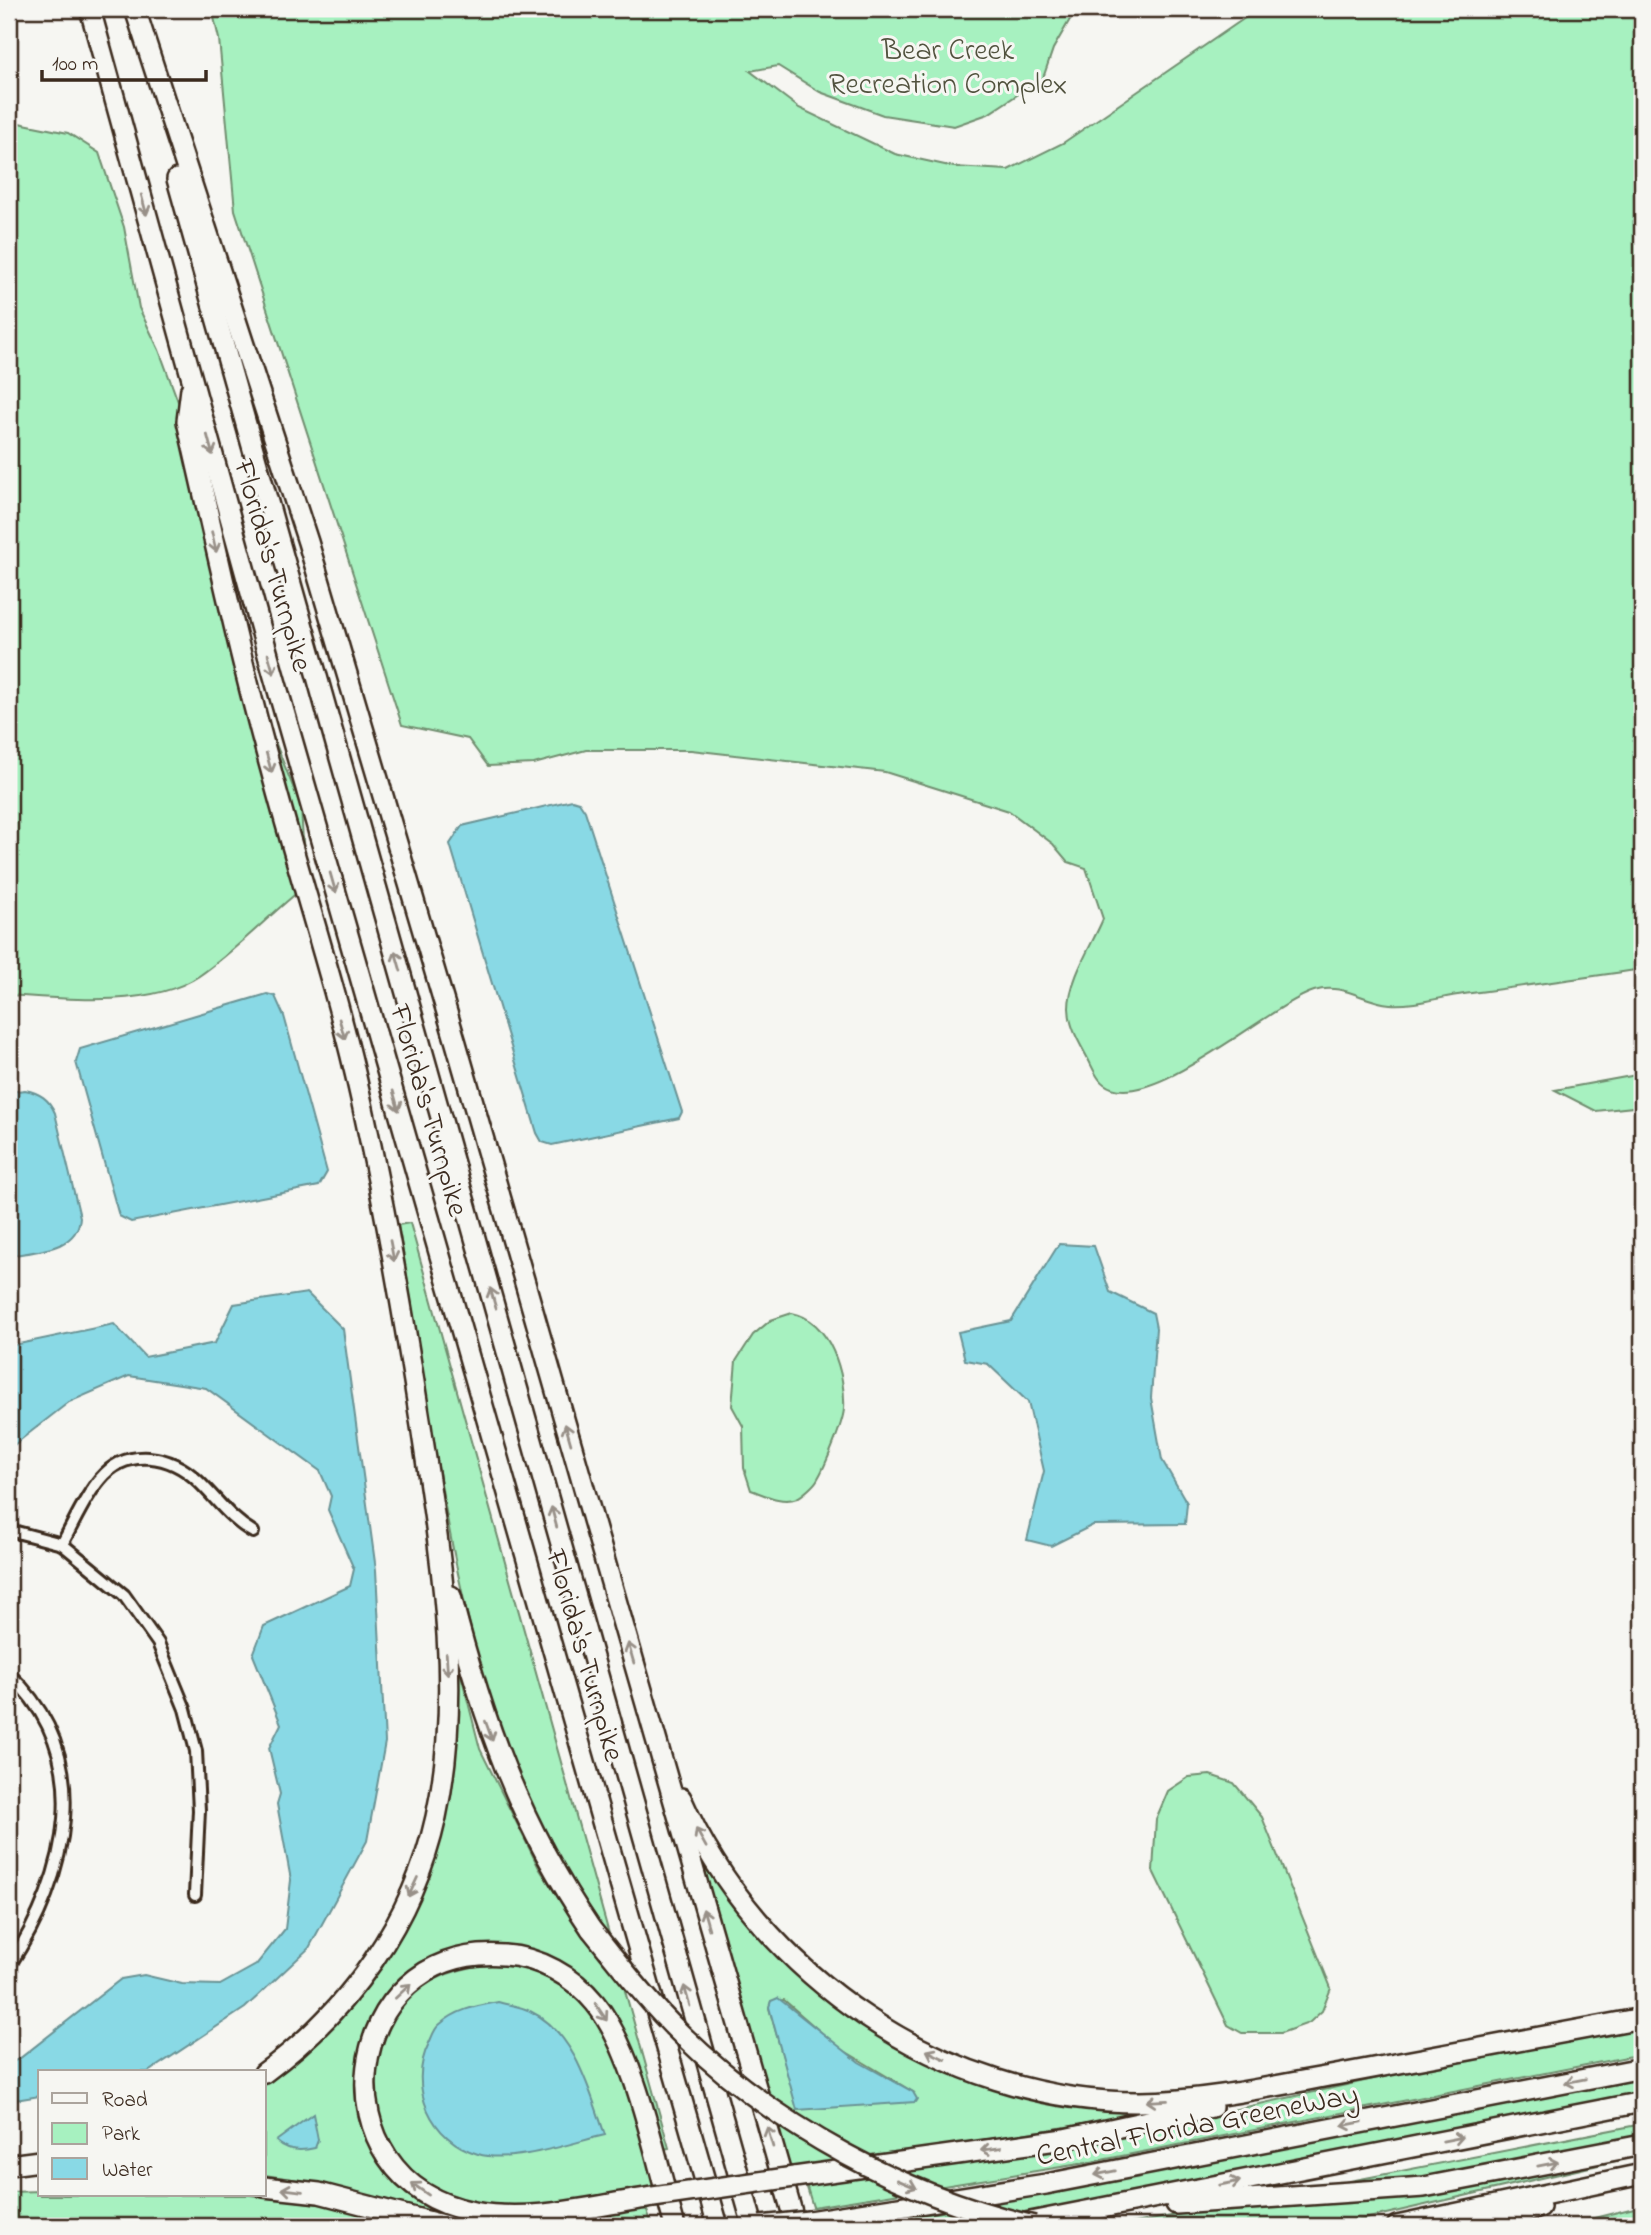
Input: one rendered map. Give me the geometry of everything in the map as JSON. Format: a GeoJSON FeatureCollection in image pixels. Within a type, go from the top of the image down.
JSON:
{"type":"FeatureCollection","features":[{"type":"Feature","properties":{"kind":"highway","name":"Florida's Turnpike"},"geometry":{"type":"LineString","coordinates":[[90,9],[192,379],[718,2226]]}},
{"type":"Feature","properties":{"kind":"highway","name":"Florida's Turnpike"},"geometry":{"type":"LineString","coordinates":[[134,9],[176,174],[753,2226]]}},
{"type":"Feature","properties":{"kind":"highway"},"geometry":{"type":"LineString","coordinates":[[134,9],[308,542],[644,1695],[802,2224]]}},
{"type":"Feature","properties":{"kind":"highway"},"geometry":{"type":"LineString","coordinates":[[192,379],[187,422],[234,630],[361,1096],[401,1298],[439,1547],[450,1711],[435,1819],[419,1873],[392,1930],[359,1983],[317,2030],[266,2071]]}},
{"type":"Feature","properties":{"kind":"highway"},"geometry":{"type":"LineString","coordinates":[[439,1547],[474,1689],[501,1764],[561,1884],[632,1982],[681,2034],[733,2080],[790,2120],[875,2170],[964,2207],[1034,2226]]}},
{"type":"Feature","properties":{"kind":"highway"},"geometry":{"type":"LineString","coordinates":[[644,1695],[681,1800],[700,1837],[729,1882],[762,1924],[797,1963],[850,2006],[895,2035],[959,2065],[1045,2092],[1137,2102],[1226,2095],[1642,2018]]}},
{"type":"Feature","properties":{"kind":"highway"},"geometry":{"type":"LineString","coordinates":[[675,2226],[621,2045],[597,2004],[576,1983],[536,1962],[492,1954],[459,1959],[442,1965],[422,1975],[394,2000],[370,2046],[364,2088],[367,2109],[380,2147],[399,2172],[416,2187],[456,2208],[502,2215],[543,2213],[653,2197],[794,2177],[1064,2139],[1490,2047]]}},
{"type":"Feature","properties":{"kind":"highway","name":"Central Florida GreeneWay"},"geometry":{"type":"LineString","coordinates":[[760,2226],[802,2224],[1046,2184],[1642,2068]]}},
{"type":"Feature","properties":{"kind":"highway"},"geometry":{"type":"LineString","coordinates":[[1009,2226],[1642,2102]]}},
{"type":"Feature","properties":{"kind":"highway"},"geometry":{"type":"LineString","coordinates":[[1091,2210],[1424,2187],[1642,2145]]}},
{"type":"Feature","properties":{"kind":"highway"},"geometry":{"type":"LineString","coordinates":[[9,2165],[38,2161]]}},
{"type":"Feature","properties":{"kind":"highway"},"geometry":{"type":"LineString","coordinates":[[9,2174],[38,2174]]}},
{"type":"Feature","properties":{"kind":"highway"},"geometry":{"type":"LineString","coordinates":[[1397,2226],[1642,2175]]}},
{"type":"Feature","properties":{"kind":"highway"},"geometry":{"type":"LineString","coordinates":[[1488,2226],[1642,2175]]}},
{"type":"Feature","properties":{"kind":"highway"},"geometry":{"type":"LineString","coordinates":[[266,2187],[319,2193],[446,2226]]}},
{"type":"Feature","properties":{"kind":"street"},"geometry":{"type":"LineString","coordinates":[[62,1544],[100,1479],[117,1465],[155,1457],[177,1463],[236,1522],[253,1532]]}},
{"type":"Feature","properties":{"kind":"street"},"geometry":{"type":"LineString","coordinates":[[9,1530],[62,1544],[124,1595],[158,1643],[186,1709],[196,1751],[199,1810],[195,1895]]}},
{"type":"Feature","properties":{"kind":"street"},"geometry":{"type":"LineString","coordinates":[[9,1674],[26,1690],[50,1732],[60,1758],[66,1790],[59,1861],[23,1945],[9,1966]]}},
{"type":"Feature","properties":{"kind":"green space","name":"Bear Creek Recreation Complex"},"geometry":{"type":"Polygon","coordinates":[[[212,9],[1076,9],[1053,49],[1043,78],[988,114],[954,126],[883,115],[820,92],[778,66],[750,71],[799,108],[895,154],[954,167],[1008,170],[1063,143],[1258,9],[1634,9],[1642,13],[1642,969],[1408,1004],[1380,1002],[1334,989],[1314,991],[1294,1000],[1177,1073],[1149,1085],[1124,1090],[1104,1084],[1099,1079],[1075,1034],[1069,1015],[1073,986],[1103,919],[1086,868],[1068,862],[1053,844],[1009,811],[885,772],[691,750],[586,750],[534,764],[488,766],[468,739],[402,725],[235,210],[219,39],[212,9]]]}},
{"type":"Feature","properties":{"kind":"green space"},"geometry":{"type":"Polygon","coordinates":[[[9,121],[68,133],[99,153],[124,227],[139,308],[159,350],[183,415],[229,626],[301,807],[305,875],[298,892],[225,957],[199,976],[180,986],[132,997],[80,999],[9,995],[9,121]]]}},
{"type":"Feature","properties":{"kind":"green space"},"geometry":{"type":"Polygon","coordinates":[[[1642,1074],[1642,1106],[1596,1111],[1555,1090],[1642,1074]]]}},
{"type":"Feature","properties":{"kind":"green space"},"geometry":{"type":"Polygon","coordinates":[[[410,1223],[669,2148],[659,2150],[611,2014],[501,1946],[451,1953],[400,1981],[379,2005],[360,2047],[357,2103],[371,2148],[396,2182],[423,2204],[451,2216],[499,2224],[645,2205],[652,2224],[88,2226],[9,2220],[9,2192],[38,2191],[38,2196],[257,2196],[317,2204],[320,2183],[266,2175],[266,2084],[317,2041],[359,1995],[450,1791],[457,1739],[453,1643],[480,1749],[539,1868],[582,1934],[599,1922],[554,1850],[524,1793],[493,1708],[474,1641],[444,1503],[398,1225],[410,1223]]]}},
{"type":"Feature","properties":{"kind":"green space"},"geometry":{"type":"Polygon","coordinates":[[[792,1313],[805,1318],[826,1337],[842,1381],[844,1409],[833,1445],[817,1480],[799,1497],[785,1500],[751,1490],[744,1468],[743,1426],[732,1406],[736,1361],[753,1335],[771,1320],[792,1313]]]}},
{"type":"Feature","properties":{"kind":"green space"},"geometry":{"type":"Polygon","coordinates":[[[1210,1775],[1234,1783],[1262,1817],[1331,1988],[1322,2011],[1309,2023],[1281,2033],[1242,2033],[1228,2025],[1153,1871],[1156,1819],[1168,1791],[1189,1777],[1210,1775]]]}},
{"type":"Feature","properties":{"kind":"green space"},"geometry":{"type":"Polygon","coordinates":[[[692,1835],[773,1952],[823,1997],[866,2028],[909,2052],[1159,2109],[1112,2120],[786,2170],[692,1835]],[[784,2000],[771,2001],[769,2008],[798,2110],[913,2092],[838,2047],[784,2000]]]}},
{"type":"Feature","properties":{"kind":"green space"},"geometry":{"type":"Polygon","coordinates":[[[498,1962],[538,1974],[569,1992],[593,2017],[611,2046],[625,2079],[656,2189],[539,2207],[493,2207],[470,2203],[440,2191],[414,2173],[394,2149],[381,2122],[374,2092],[376,2062],[385,2032],[403,2004],[423,1986],[446,1974],[498,1962]]]}},
{"type":"Feature","properties":{"kind":"green space"},"geometry":{"type":"Polygon","coordinates":[[[1642,2024],[1642,2054],[1086,2163],[813,2207],[805,2181],[1178,2122],[1460,2060],[1642,2024]]]}},
{"type":"Feature","properties":{"kind":"green space"},"geometry":{"type":"Polygon","coordinates":[[[1642,2076],[1642,2104],[1107,2209],[995,2226],[833,2226],[936,2213],[1642,2076]]]}},
{"type":"Feature","properties":{"kind":"green space"},"geometry":{"type":"Polygon","coordinates":[[[1642,2124],[1642,2155],[1334,2226],[1120,2226],[1642,2124]]]}},
{"type":"Feature","properties":{"kind":"green space"},"geometry":{"type":"Polygon","coordinates":[[[1642,2206],[1642,2226],[1562,2226],[1642,2206]]]}},
{"type":"Feature","properties":{"kind":"water"},"geometry":{"type":"Polygon","coordinates":[[[572,800],[579,802],[585,811],[682,1112],[679,1118],[552,1145],[542,1142],[537,1133],[450,844],[462,826],[572,800]]]}},
{"type":"Feature","properties":{"kind":"water"},"geometry":{"type":"Polygon","coordinates":[[[267,994],[275,996],[284,1016],[327,1172],[319,1186],[131,1222],[119,1216],[76,1062],[80,1049],[267,994]]]}},
{"type":"Feature","properties":{"kind":"water"},"geometry":{"type":"Polygon","coordinates":[[[25,1090],[43,1097],[55,1113],[80,1217],[72,1237],[64,1243],[9,1256],[9,1092],[25,1090]]]}},
{"type":"Feature","properties":{"kind":"water"},"geometry":{"type":"Polygon","coordinates":[[[1059,1244],[1094,1246],[1110,1292],[1153,1313],[1156,1328],[1151,1398],[1162,1460],[1187,1503],[1185,1524],[1093,1525],[1051,1546],[1027,1540],[1044,1471],[1028,1402],[988,1364],[965,1360],[958,1332],[1011,1321],[1059,1244]]]}},
{"type":"Feature","properties":{"kind":"water"},"geometry":{"type":"Polygon","coordinates":[[[307,1293],[343,1329],[376,1570],[385,1742],[367,1841],[309,1948],[245,2008],[151,2070],[38,2070],[38,2096],[9,2101],[9,2063],[19,2059],[121,1979],[144,1975],[182,1984],[220,1985],[256,1965],[285,1929],[291,1880],[277,1804],[280,1794],[269,1748],[281,1724],[253,1655],[264,1626],[350,1586],[354,1569],[328,1510],[331,1496],[320,1471],[206,1388],[129,1376],[69,1402],[14,1445],[9,1444],[9,1346],[114,1324],[145,1357],[215,1343],[234,1304],[307,1293]]]}},
{"type":"Feature","properties":{"kind":"water"},"geometry":{"type":"Polygon","coordinates":[[[778,1998],[859,2062],[913,2092],[917,2099],[915,2102],[797,2110],[769,2007],[771,2001],[778,1998]]]}},
{"type":"Feature","properties":{"kind":"water"},"geometry":{"type":"Polygon","coordinates":[[[498,2002],[530,2011],[559,2033],[570,2048],[587,2082],[605,2135],[542,2151],[492,2156],[461,2147],[436,2125],[422,2094],[421,2077],[423,2060],[434,2031],[460,2012],[498,2002]]]}},
{"type":"Feature","properties":{"kind":"water"},"geometry":{"type":"Polygon","coordinates":[[[313,2114],[318,2140],[315,2148],[294,2149],[284,2147],[276,2141],[313,2114]]]}}]}
